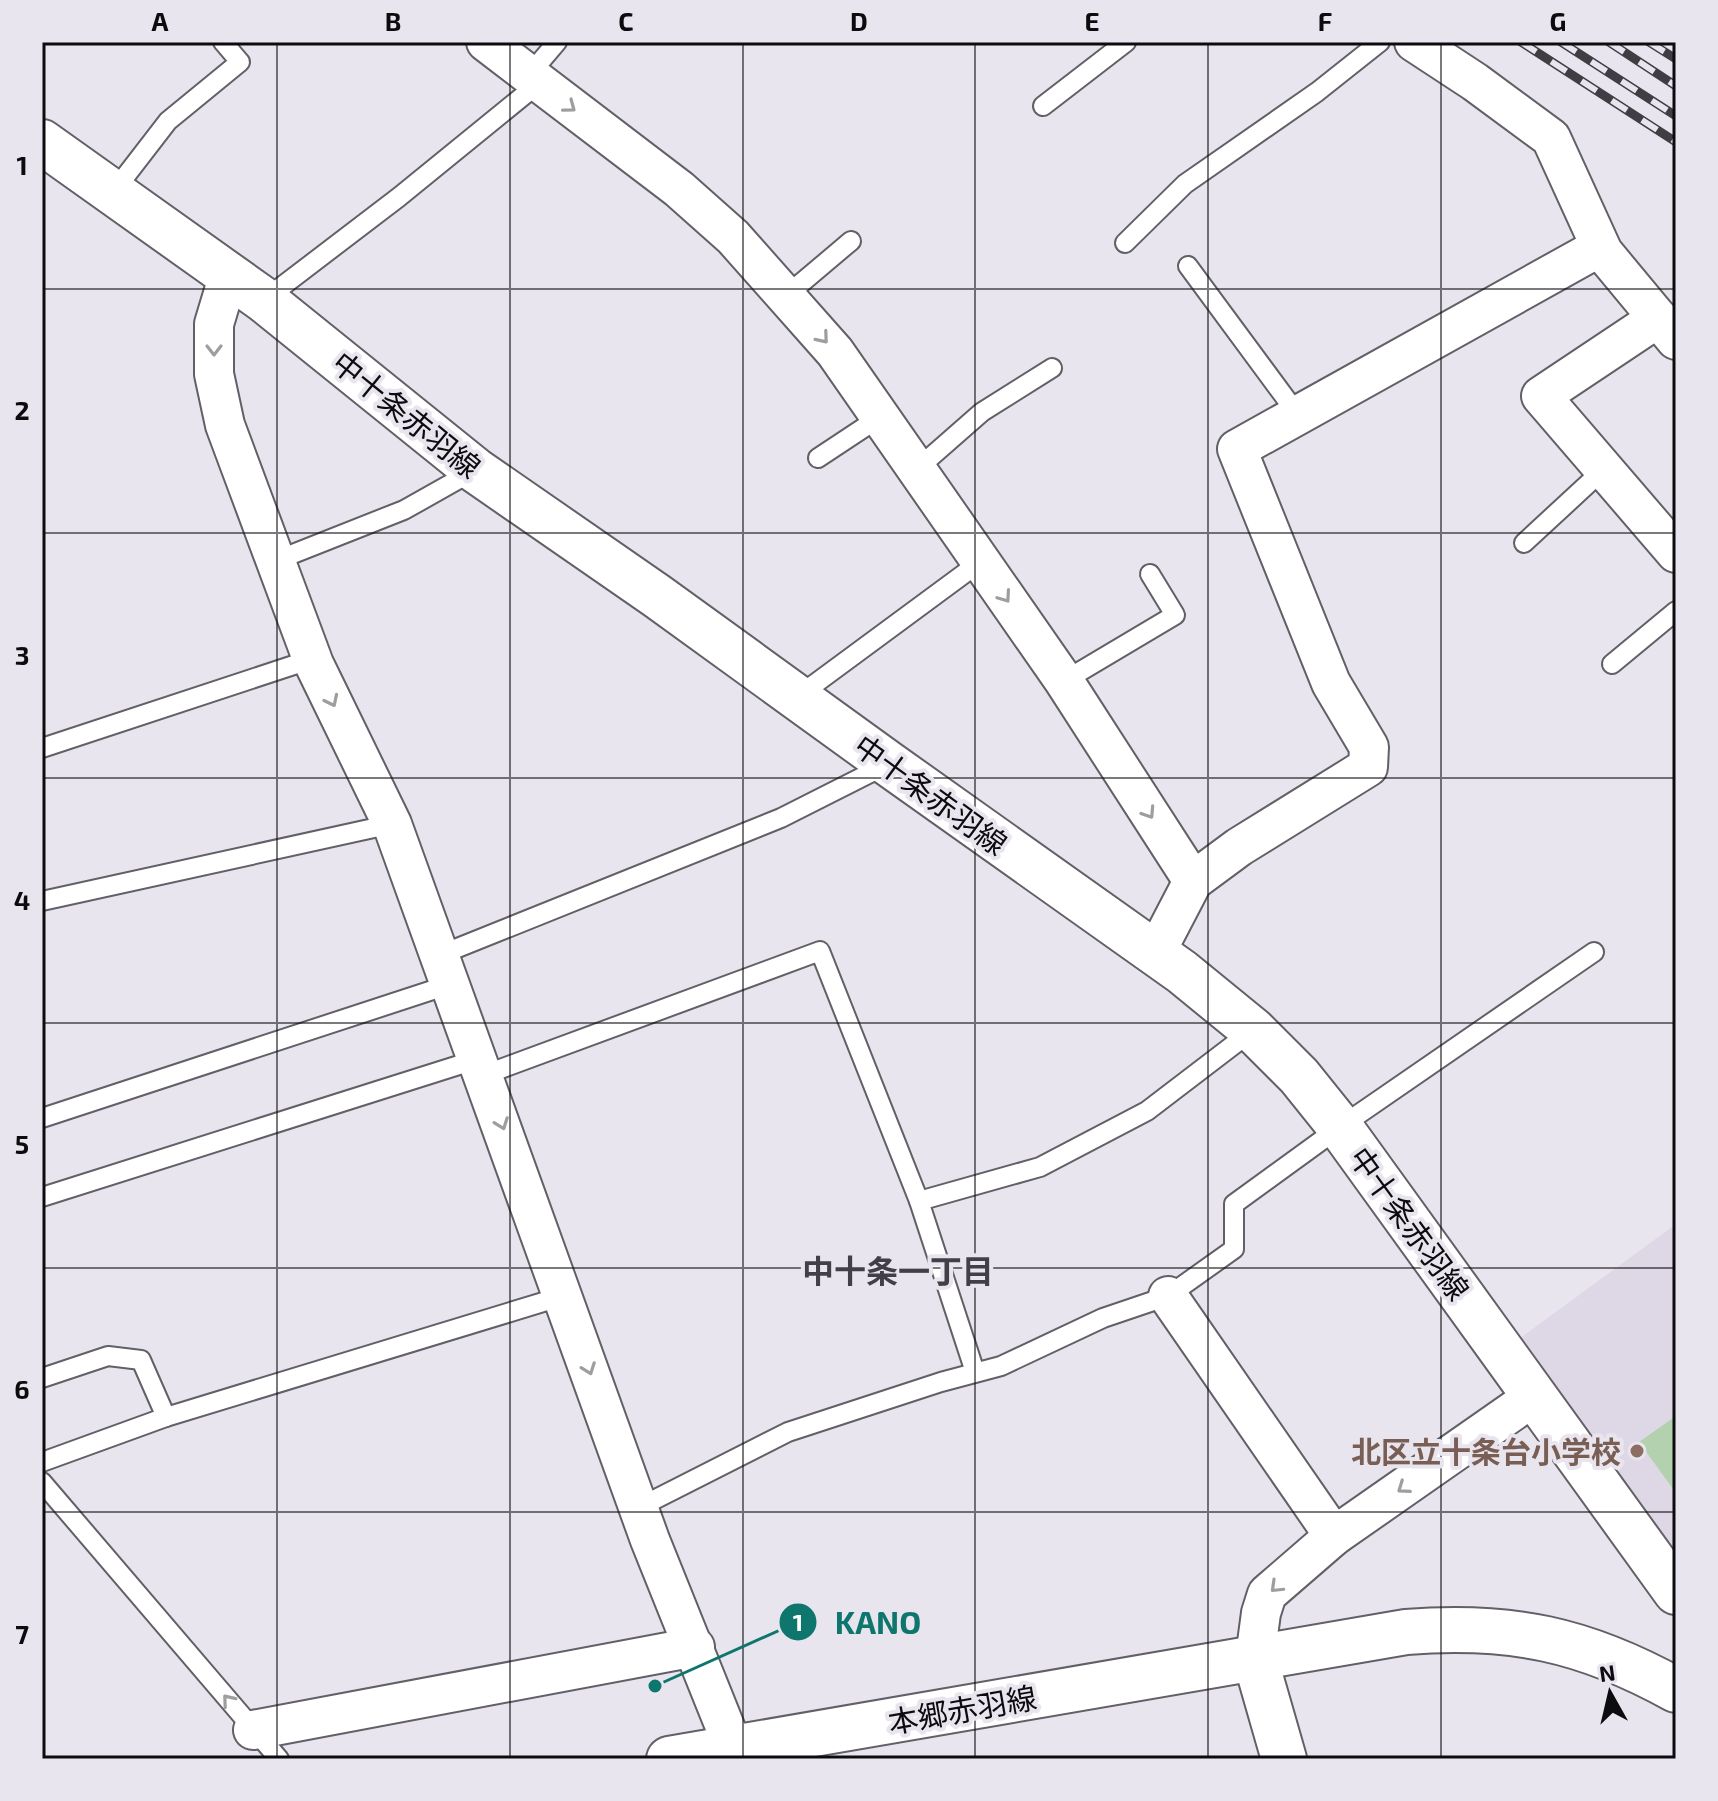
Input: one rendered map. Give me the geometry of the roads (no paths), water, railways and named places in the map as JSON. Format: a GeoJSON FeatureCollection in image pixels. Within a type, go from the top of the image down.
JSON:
{"type":"FeatureCollection","features":[{"type":"Feature","properties":{"kind":"main road","name":"中十条赤羽線"},"geometry":{"type":"LineString","coordinates":[[42,142],[264,300],[475,470],[657,596],[1182,972],[1253,1030],[1299,1076],[1340,1127],[1676,1592]]}},
{"type":"Feature","properties":{"kind":"main road","name":"本郷赤羽線"},"geometry":{"type":"LineString","coordinates":[[669,1759],[736,1753],[1406,1632],[1486,1629],[1565,1642],[1602,1653],[1676,1690]]}},
{"type":"Feature","properties":{"kind":"main road"},"geometry":{"type":"LineString","coordinates":[[1255,1658],[1284,1759]]}},
{"type":"Feature","properties":{"kind":"street"},"geometry":{"type":"LineString","coordinates":[[486,42],[679,189],[733,237],[787,295],[835,352],[1064,681],[1193,881]]}},
{"type":"Feature","properties":{"kind":"street"},"geometry":{"type":"LineString","coordinates":[[1414,42],[1551,138],[1600,247],[1667,329],[1541,396],[1676,553]]}},
{"type":"Feature","properties":{"kind":"street"},"geometry":{"type":"LineString","coordinates":[[1155,954],[1193,881],[1239,847],[1368,767],[1369,747],[1331,683],[1237,449],[1600,247]]}},
{"type":"Feature","properties":{"kind":"street"},"geometry":{"type":"LineString","coordinates":[[229,274],[214,324],[214,374],[225,425],[312,659],[392,824],[638,1508],[736,1753]]}},
{"type":"Feature","properties":{"kind":"street"},"geometry":{"type":"LineString","coordinates":[[1168,1296],[1334,1536]]}},
{"type":"Feature","properties":{"kind":"street"},"geometry":{"type":"LineString","coordinates":[[1255,1658],[1267,1594],[1334,1536],[1536,1395]]}},
{"type":"Feature","properties":{"kind":"street"},"geometry":{"type":"LineString","coordinates":[[253,1730],[695,1647]]}},
{"type":"Feature","properties":{"kind":"lane"},"geometry":{"type":"LineString","coordinates":[[114,191],[168,121],[240,62],[223,42]]}},
{"type":"Feature","properties":{"kind":"lane"},"geometry":{"type":"LineString","coordinates":[[264,300],[399,197],[534,79],[557,42]]}},
{"type":"Feature","properties":{"kind":"lane"},"geometry":{"type":"LineString","coordinates":[[1043,106],[1126,42]]}},
{"type":"Feature","properties":{"kind":"lane"},"geometry":{"type":"LineString","coordinates":[[1125,243],[1185,184],[1317,92],[1380,42]]}},
{"type":"Feature","properties":{"kind":"lane"},"geometry":{"type":"LineString","coordinates":[[787,295],[851,241]]}},
{"type":"Feature","properties":{"kind":"lane"},"geometry":{"type":"LineString","coordinates":[[1188,266],[1298,415]]}},
{"type":"Feature","properties":{"kind":"lane"},"geometry":{"type":"LineString","coordinates":[[917,469],[982,412],[1052,368]]}},
{"type":"Feature","properties":{"kind":"lane"},"geometry":{"type":"LineString","coordinates":[[818,458],[880,417]]}},
{"type":"Feature","properties":{"kind":"lane"},"geometry":{"type":"LineString","coordinates":[[1524,543],[1604,469]]}},
{"type":"Feature","properties":{"kind":"lane"},"geometry":{"type":"LineString","coordinates":[[275,561],[404,510],[475,470]]}},
{"type":"Feature","properties":{"kind":"lane"},"geometry":{"type":"LineString","coordinates":[[797,697],[980,562]]}},
{"type":"Feature","properties":{"kind":"lane"},"geometry":{"type":"LineString","coordinates":[[1064,681],[1175,615],[1150,574]]}},
{"type":"Feature","properties":{"kind":"lane"},"geometry":{"type":"LineString","coordinates":[[1612,664],[1676,611]]}},
{"type":"Feature","properties":{"kind":"lane"},"geometry":{"type":"LineString","coordinates":[[42,748],[312,659]]}},
{"type":"Feature","properties":{"kind":"lane"},"geometry":{"type":"LineString","coordinates":[[42,1118],[446,970],[781,818],[889,764]]}},
{"type":"Feature","properties":{"kind":"lane"},"geometry":{"type":"LineString","coordinates":[[42,901],[392,824]]}},
{"type":"Feature","properties":{"kind":"lane"},"geometry":{"type":"LineString","coordinates":[[42,1197],[481,1067],[820,951],[919,1201],[975,1372]]}},
{"type":"Feature","properties":{"kind":"lane"},"geometry":{"type":"LineString","coordinates":[[638,1508],[788,1432],[1001,1366],[1103,1318],[1168,1296],[1234,1249],[1234,1204],[1594,952]]}},
{"type":"Feature","properties":{"kind":"lane"},"geometry":{"type":"LineString","coordinates":[[919,1201],[1040,1167],[1147,1111],[1253,1030]]}},
{"type":"Feature","properties":{"kind":"lane"},"geometry":{"type":"LineString","coordinates":[[42,1462],[166,1417],[563,1296]]}},
{"type":"Feature","properties":{"kind":"lane"},"geometry":{"type":"LineString","coordinates":[[42,1378],[108,1356],[141,1360],[166,1417]]}},
{"type":"Feature","properties":{"kind":"lane"},"geometry":{"type":"LineString","coordinates":[[42,1482],[279,1759]]}},
{"type":"Feature","properties":{"kind":"railway"},"geometry":{"type":"LineString","coordinates":[[1521,42],[1676,142]]}},
{"type":"Feature","properties":{"kind":"railway"},"geometry":{"type":"LineString","coordinates":[[1561,42],[1676,116]]}},
{"type":"Feature","properties":{"kind":"railway"},"geometry":{"type":"LineString","coordinates":[[1609,42],[1676,86]]}},
{"type":"Feature","properties":{"kind":"railway"},"geometry":{"type":"LineString","coordinates":[[1649,42],[1676,59]]}},
{"type":"Feature","properties":{"kind":"place","name":"北区立十条台小学校"},"geometry":{"type":"Point","coordinates":[1637,1451]}},
{"type":"Feature","properties":{"kind":"place","name":"KANO"},"geometry":{"type":"Point","coordinates":[655,1686]}},
{"type":"Feature","properties":{"kind":"district","name":"中十条一丁目"},"geometry":{"type":"Point","coordinates":[898,1270]}}]}
